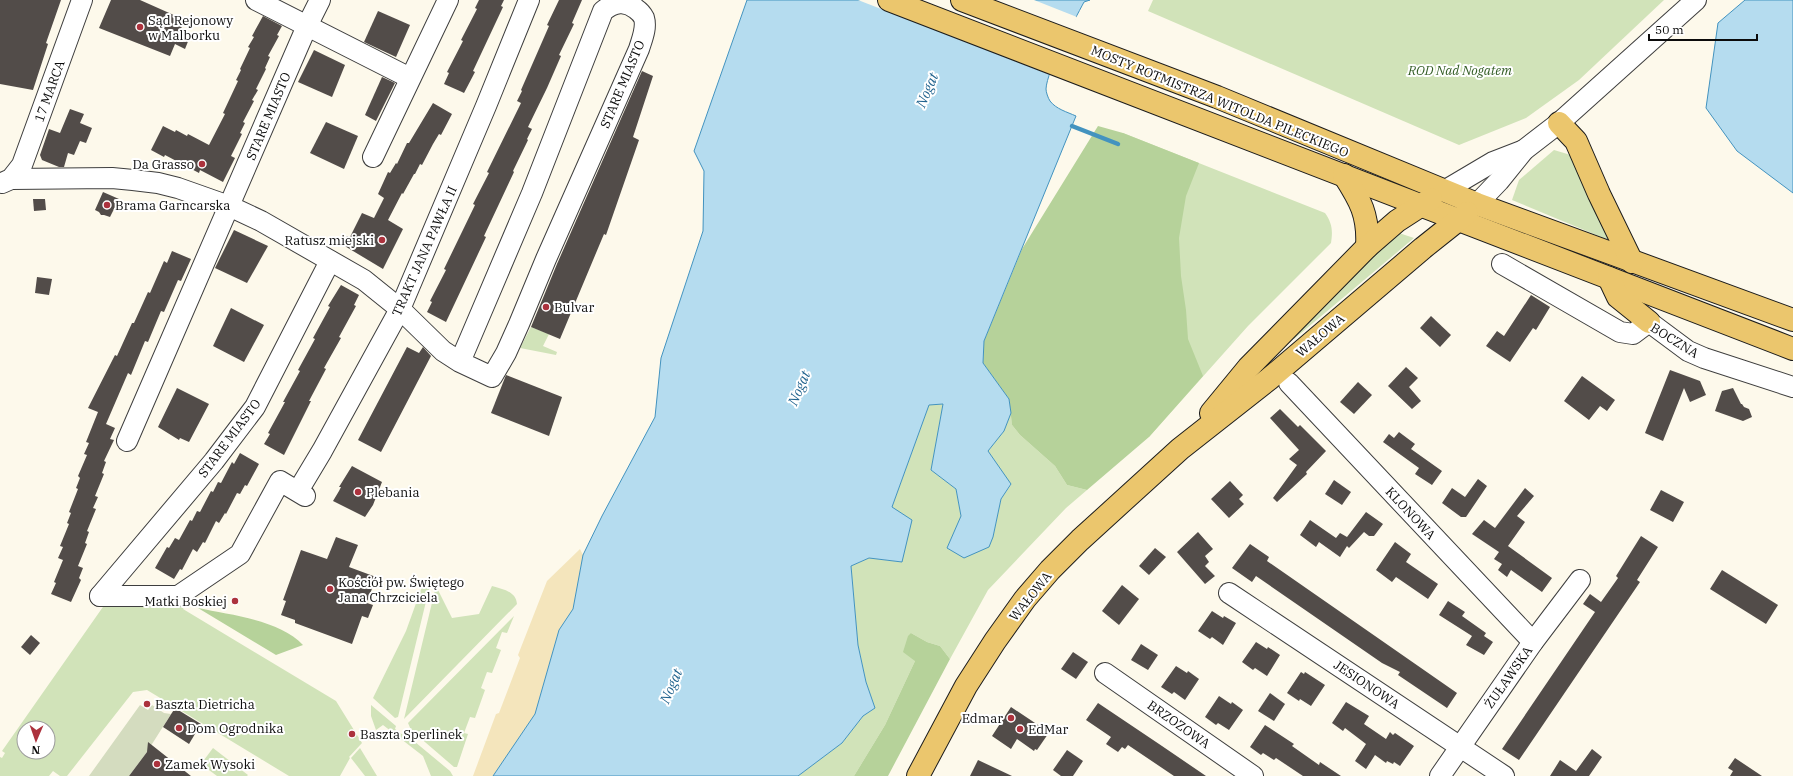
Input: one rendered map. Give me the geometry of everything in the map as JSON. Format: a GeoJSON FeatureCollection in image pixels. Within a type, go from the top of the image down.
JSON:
{"type":"FeatureCollection","features":[{"type":"Feature","properties":{"kind":"main road","name":"MOSTY ROTMISTRZA WITOLDA PILECKIEGO"},"geometry":{"type":"LineString","coordinates":[[889,0],[1793,349]]}},
{"type":"Feature","properties":{"kind":"main road","name":"MOSTY ROTMISTRZA WITOLDA PILECKIEGO"},"geometry":{"type":"LineString","coordinates":[[962,0],[1217,97],[1477,204],[1793,320]]}},
{"type":"Feature","properties":{"kind":"main road"},"geometry":{"type":"LineString","coordinates":[[1559,123],[1576,141],[1599,194],[1632,262]]}},
{"type":"Feature","properties":{"kind":"main road"},"geometry":{"type":"LineString","coordinates":[[1344,175],[1360,201],[1364,212],[1367,235],[1366,247]]}},
{"type":"Feature","properties":{"kind":"main road","name":"WAŁOWA"},"geometry":{"type":"LineString","coordinates":[[1180,449],[1248,368],[1366,247],[1397,221],[1444,191]]}},
{"type":"Feature","properties":{"kind":"main road","name":"WAŁOWA"},"geometry":{"type":"LineString","coordinates":[[918,776],[966,686],[995,641],[1025,599],[1050,570],[1080,540],[1180,449],[1269,379],[1423,248],[1460,220],[1477,204]]}},
{"type":"Feature","properties":{"kind":"main road"},"geometry":{"type":"LineString","coordinates":[[1609,278],[1618,297],[1649,322]]}},
{"type":"Feature","properties":{"kind":"street","name":"17 MARCA"},"geometry":{"type":"LineString","coordinates":[[6,181],[22,165],[82,0]]}},
{"type":"Feature","properties":{"kind":"street","name":"STARE MIASTO"},"geometry":{"type":"LineString","coordinates":[[127,441],[307,26],[320,0]]}},
{"type":"Feature","properties":{"kind":"street"},"geometry":{"type":"LineString","coordinates":[[373,158],[448,0]]}},
{"type":"Feature","properties":{"kind":"street","name":"TRAKT JANA PAWŁA II"},"geometry":{"type":"LineString","coordinates":[[302,494],[400,309],[529,0]]}},
{"type":"Feature","properties":{"kind":"street"},"geometry":{"type":"LineString","coordinates":[[1477,204],[1499,181],[1524,150],[1559,123],[1696,0]]}},
{"type":"Feature","properties":{"kind":"street","name":"STARE MIASTO"},"geometry":{"type":"LineString","coordinates":[[6,181],[112,178],[133,180],[158,183],[178,188],[229,206],[261,221],[364,280],[400,309],[443,350],[460,362],[492,376],[506,353],[639,49],[645,29],[644,18],[632,5],[624,2],[614,4],[603,11],[532,193],[460,362]]}},
{"type":"Feature","properties":{"kind":"street"},"geometry":{"type":"LineString","coordinates":[[262,3],[410,78]]}},
{"type":"Feature","properties":{"kind":"street"},"geometry":{"type":"LineString","coordinates":[[1444,191],[1493,162],[1524,150]]}},
{"type":"Feature","properties":{"kind":"street","name":"STARE MIASTO"},"geometry":{"type":"LineString","coordinates":[[302,494],[280,481],[240,554],[178,596],[100,596],[214,461],[255,407],[330,261]]}},
{"type":"Feature","properties":{"kind":"street","name":"BOCZNA"},"geometry":{"type":"LineString","coordinates":[[1502,264],[1620,332],[1633,334],[1649,322],[1688,351],[1704,358],[1793,387]]}},
{"type":"Feature","properties":{"kind":"street","name":"KLONOWA"},"geometry":{"type":"LineString","coordinates":[[1289,383],[1533,642]]}},
{"type":"Feature","properties":{"kind":"street","name":"ŻUŁAWSKA"},"geometry":{"type":"LineString","coordinates":[[1440,776],[1533,642],[1580,580]]}},
{"type":"Feature","properties":{"kind":"street","name":"JESIONOWA"},"geometry":{"type":"LineString","coordinates":[[1229,593],[1504,776]]}},
{"type":"Feature","properties":{"kind":"street","name":"BRZOZOWA"},"geometry":{"type":"LineString","coordinates":[[1105,673],[1253,776]]}},
{"type":"Feature","properties":{"kind":"green space","name":"ROD Nad Nogatem"},"geometry":{"type":"Polygon","coordinates":[[[1153,0],[1664,0],[1579,80],[1526,118],[1459,145],[1148,11],[1153,0]]]}},
{"type":"Feature","properties":{"kind":"green space"},"geometry":{"type":"Polygon","coordinates":[[[1098,126],[1123,133],[1199,163],[1186,196],[1179,238],[1181,276],[1186,310],[1188,339],[1203,376],[1149,437],[1087,490],[1067,485],[1055,466],[1020,435],[1012,425],[1009,399],[983,363],[984,341],[1022,249],[1098,126]]]}},
{"type":"Feature","properties":{"kind":"green space"},"geometry":{"type":"Polygon","coordinates":[[[1123,133],[1325,213],[1331,223],[1332,230],[1331,243],[1248,326],[1149,437],[1091,421],[1123,133]]]}},
{"type":"Feature","properties":{"kind":"green space"},"geometry":{"type":"Polygon","coordinates":[[[1554,150],[1574,156],[1613,242],[1512,200],[1519,180],[1554,150]]]}},
{"type":"Feature","properties":{"kind":"green space"},"geometry":{"type":"Polygon","coordinates":[[[1393,231],[1414,238],[1294,339],[1288,334],[1393,231]]]}},
{"type":"Feature","properties":{"kind":"green space"},"geometry":{"type":"Polygon","coordinates":[[[531,327],[549,334],[543,346],[557,352],[556,355],[520,348],[531,327]]]}},
{"type":"Feature","properties":{"kind":"green space"},"geometry":{"type":"Polygon","coordinates":[[[943,404],[931,470],[956,489],[961,517],[947,548],[993,537],[1001,499],[1011,485],[988,451],[1004,431],[1011,413],[1012,425],[1020,435],[1055,466],[1067,485],[1087,490],[1066,508],[988,590],[950,659],[940,646],[927,642],[911,633],[915,661],[885,725],[854,776],[798,776],[842,743],[863,716],[875,708],[866,682],[858,645],[851,566],[869,558],[902,562],[892,507],[929,405],[943,404]]]}},
{"type":"Feature","properties":{"kind":"green space"},"geometry":{"type":"Polygon","coordinates":[[[423,584],[430,585],[398,717],[395,718],[373,698],[406,631],[423,584]]]}},
{"type":"Feature","properties":{"kind":"green space"},"geometry":{"type":"Polygon","coordinates":[[[436,586],[452,618],[479,614],[492,586],[511,593],[517,604],[404,719],[436,586]]]}},
{"type":"Feature","properties":{"kind":"green space"},"geometry":{"type":"Polygon","coordinates":[[[105,604],[179,604],[184,607],[183,609],[336,701],[362,743],[349,757],[350,758],[340,776],[289,776],[147,690],[133,692],[67,776],[60,776],[53,771],[49,776],[0,776],[0,757],[2,758],[5,753],[2,751],[16,731],[16,760],[56,760],[56,720],[24,720],[105,604]]]}},
{"type":"Feature","properties":{"kind":"green space"},"geometry":{"type":"Polygon","coordinates":[[[198,608],[240,616],[268,624],[282,630],[303,645],[276,655],[198,608]]]}},
{"type":"Feature","properties":{"kind":"green space"},"geometry":{"type":"Polygon","coordinates":[[[514,616],[507,633],[502,632],[496,648],[501,650],[492,673],[487,672],[481,688],[485,690],[475,718],[470,717],[464,733],[468,734],[457,767],[454,767],[411,730],[408,723],[514,616]]]}},
{"type":"Feature","properties":{"kind":"green space"},"geometry":{"type":"Polygon","coordinates":[[[911,633],[927,642],[940,646],[950,659],[888,776],[854,776],[885,725],[915,661],[903,652],[908,636],[911,633]]]}},
{"type":"Feature","properties":{"kind":"green space"},"geometry":{"type":"Polygon","coordinates":[[[140,705],[148,710],[152,705],[164,713],[171,714],[147,752],[129,776],[89,776],[140,705]]]}},
{"type":"Feature","properties":{"kind":"green space"},"geometry":{"type":"Polygon","coordinates":[[[371,705],[396,726],[395,729],[407,738],[409,737],[450,771],[453,776],[431,776],[423,756],[383,725],[376,730],[371,716],[371,705]]]}},
{"type":"Feature","properties":{"kind":"green space"},"geometry":{"type":"Polygon","coordinates":[[[213,748],[248,775],[217,776],[201,764],[213,748]]]}},
{"type":"Feature","properties":{"kind":"green space"},"geometry":{"type":"Polygon","coordinates":[[[360,748],[377,776],[365,776],[351,758],[360,748]]]}},
{"type":"Feature","properties":{"kind":"sand"},"geometry":{"type":"Polygon","coordinates":[[[580,549],[583,555],[573,609],[559,630],[535,714],[493,776],[473,776],[496,714],[499,713],[520,658],[518,655],[547,581],[580,549]]]}},
{"type":"Feature","properties":{"kind":"water","name":"Nogat"},"geometry":{"type":"Polygon","coordinates":[[[747,0],[1090,0],[1084,2],[1068,33],[1051,70],[1046,89],[1052,104],[1076,116],[984,341],[983,363],[1009,399],[1011,413],[1004,431],[988,451],[1011,484],[1001,499],[993,537],[989,547],[964,558],[947,548],[961,516],[956,489],[931,470],[943,404],[929,405],[892,507],[912,520],[902,562],[869,558],[851,566],[858,645],[866,682],[875,708],[863,716],[842,743],[798,776],[493,776],[535,714],[559,630],[573,609],[583,555],[655,417],[661,358],[703,231],[704,171],[694,151],[747,0]]]}},
{"type":"Feature","properties":{"kind":"water"},"geometry":{"type":"Polygon","coordinates":[[[1745,0],[1793,0],[1793,193],[1737,151],[1706,108],[1718,23],[1745,0]]]}},
{"type":"Feature","properties":{"kind":"pier"},"geometry":{"type":"Polygon","coordinates":[[[858,0],[1034,0],[1077,17],[1051,75],[858,0]]]}},
{"type":"Feature","properties":{"kind":"building"},"geometry":{"type":"Polygon","coordinates":[[[0,0],[61,0],[46,43],[48,44],[33,90],[0,84],[0,0]]]}},
{"type":"Feature","properties":{"kind":"building","name":"Sąd Rejonowy w Malborku"},"geometry":{"type":"Polygon","coordinates":[[[111,0],[140,0],[185,20],[179,33],[189,39],[185,49],[175,44],[170,56],[99,28],[111,0]]]}},
{"type":"Feature","properties":{"kind":"building"},"geometry":{"type":"Polygon","coordinates":[[[479,0],[504,0],[501,6],[503,7],[473,71],[475,72],[464,93],[444,84],[449,73],[447,72],[463,41],[461,40],[477,9],[475,8],[479,0]]]}},
{"type":"Feature","properties":{"kind":"building"},"geometry":{"type":"Polygon","coordinates":[[[559,0],[582,0],[572,23],[574,24],[559,55],[561,56],[528,127],[532,129],[527,139],[528,140],[484,236],[486,237],[446,322],[427,312],[432,302],[430,301],[446,270],[444,269],[475,205],[473,204],[489,173],[487,172],[521,103],[517,101],[522,91],[521,90],[549,26],[547,25],[559,0]]]}},
{"type":"Feature","properties":{"kind":"building"},"geometry":{"type":"Polygon","coordinates":[[[378,11],[410,25],[396,57],[364,42],[378,11]]]}},
{"type":"Feature","properties":{"kind":"building"},"geometry":{"type":"Polygon","coordinates":[[[263,16],[282,26],[277,35],[279,36],[268,56],[270,57],[265,68],[266,69],[256,89],[258,90],[252,100],[254,101],[243,122],[245,123],[240,133],[242,134],[231,156],[235,158],[223,182],[200,170],[199,173],[165,155],[164,157],[151,150],[163,126],[175,132],[176,130],[187,136],[188,134],[209,145],[225,114],[223,113],[238,81],[236,80],[241,70],[240,69],[250,48],[248,47],[254,37],[252,36],[263,16]]]}},
{"type":"Feature","properties":{"kind":"building"},"geometry":{"type":"Polygon","coordinates":[[[314,50],[345,65],[332,97],[298,82],[314,50]]]}},
{"type":"Feature","properties":{"kind":"building"},"geometry":{"type":"Polygon","coordinates":[[[642,71],[653,76],[633,137],[639,140],[606,235],[604,234],[560,339],[531,327],[557,264],[642,71]]]}},
{"type":"Feature","properties":{"kind":"building"},"geometry":{"type":"Polygon","coordinates":[[[382,77],[395,83],[376,121],[365,115],[382,77]]]}},
{"type":"Feature","properties":{"kind":"building"},"geometry":{"type":"Polygon","coordinates":[[[433,103],[452,114],[441,135],[439,134],[422,165],[420,164],[403,194],[402,193],[388,220],[403,229],[383,269],[343,245],[347,236],[350,237],[362,213],[374,218],[384,198],[378,194],[388,172],[390,173],[396,163],[397,164],[407,143],[409,143],[433,103]]]}},
{"type":"Feature","properties":{"kind":"building"},"geometry":{"type":"Polygon","coordinates":[[[70,109],[84,114],[80,123],[92,128],[86,143],[80,141],[74,155],[68,153],[64,167],[59,167],[42,160],[40,155],[49,129],[60,133],[70,109]]]}},
{"type":"Feature","properties":{"kind":"building"},"geometry":{"type":"Polygon","coordinates":[[[326,122],[358,136],[344,169],[310,153],[326,122]]]}},
{"type":"Feature","properties":{"kind":"building","name":"Brama Garncarska"},"geometry":{"type":"Polygon","coordinates":[[[103,192],[119,199],[110,217],[101,215],[95,210],[103,192]]]}},
{"type":"Feature","properties":{"kind":"building"},"geometry":{"type":"Polygon","coordinates":[[[33,199],[45,199],[46,210],[34,211],[33,199]]]}},
{"type":"Feature","properties":{"kind":"building"},"geometry":{"type":"Polygon","coordinates":[[[234,230],[268,246],[247,283],[215,268],[234,230]]]}},
{"type":"Feature","properties":{"kind":"building"},"geometry":{"type":"Polygon","coordinates":[[[172,251],[191,259],[181,281],[178,280],[164,312],[161,311],[148,342],[145,341],[131,375],[128,373],[106,424],[115,428],[110,439],[114,440],[104,461],[106,462],[102,473],[104,474],[95,496],[98,497],[93,508],[96,509],[87,531],[89,532],[85,543],[87,544],[78,566],[83,568],[79,578],[81,580],[71,602],[51,594],[63,560],[58,558],[63,547],[60,546],[69,524],[67,523],[71,513],[69,512],[78,489],[76,488],[80,478],[78,476],[87,455],[84,454],[89,443],[86,442],[98,412],[88,408],[115,355],[117,356],[148,292],[150,293],[164,261],[167,263],[172,251]]]}},
{"type":"Feature","properties":{"kind":"building"},"geometry":{"type":"Polygon","coordinates":[[[37,277],[52,279],[49,295],[35,293],[37,277]]]}},
{"type":"Feature","properties":{"kind":"building"},"geometry":{"type":"Polygon","coordinates":[[[341,285],[359,295],[354,305],[356,306],[339,337],[341,338],[324,368],[326,369],[309,401],[311,401],[284,455],[264,444],[270,434],[268,433],[285,402],[283,402],[300,371],[298,370],[315,339],[313,338],[330,307],[328,306],[341,285]]]}},
{"type":"Feature","properties":{"kind":"building"},"geometry":{"type":"Polygon","coordinates":[[[1531,295],[1550,307],[1536,330],[1533,328],[1510,362],[1486,346],[1497,331],[1504,336],[1531,295]]]}},
{"type":"Feature","properties":{"kind":"building"},"geometry":{"type":"Polygon","coordinates":[[[231,308],[264,325],[244,362],[213,346],[231,308]]]}},
{"type":"Feature","properties":{"kind":"building"},"geometry":{"type":"Polygon","coordinates":[[[1431,316],[1451,335],[1440,347],[1420,328],[1431,316]]]}},
{"type":"Feature","properties":{"kind":"building"},"geometry":{"type":"Polygon","coordinates":[[[407,347],[419,353],[423,347],[431,356],[381,452],[358,440],[407,347]]]}},
{"type":"Feature","properties":{"kind":"building"},"geometry":{"type":"Polygon","coordinates":[[[1406,367],[1418,378],[1409,387],[1421,401],[1412,409],[1388,386],[1406,367]]]}},
{"type":"Feature","properties":{"kind":"building"},"geometry":{"type":"Polygon","coordinates":[[[1670,370],[1700,381],[1706,395],[1690,402],[1684,388],[1663,441],[1645,433],[1670,370]]]}},
{"type":"Feature","properties":{"kind":"building"},"geometry":{"type":"Polygon","coordinates":[[[506,375],[562,397],[549,436],[491,413],[506,375]]]}},
{"type":"Feature","properties":{"kind":"building"},"geometry":{"type":"Polygon","coordinates":[[[1582,376],[1615,400],[1607,411],[1600,406],[1589,420],[1564,401],[1582,376]]]}},
{"type":"Feature","properties":{"kind":"building"},"geometry":{"type":"Polygon","coordinates":[[[1358,382],[1372,395],[1354,414],[1340,402],[1358,382]]]}},
{"type":"Feature","properties":{"kind":"building"},"geometry":{"type":"Polygon","coordinates":[[[177,388],[209,404],[189,442],[180,438],[179,440],[158,427],[177,388]]]}},
{"type":"Feature","properties":{"kind":"building"},"geometry":{"type":"Polygon","coordinates":[[[1733,388],[1741,404],[1749,409],[1752,417],[1743,421],[1715,411],[1722,391],[1733,388]]]}},
{"type":"Feature","properties":{"kind":"building"},"geometry":{"type":"Polygon","coordinates":[[[1280,409],[1298,427],[1300,425],[1326,451],[1306,472],[1307,474],[1277,502],[1273,498],[1297,465],[1289,459],[1299,450],[1270,418],[1280,409]]]}},
{"type":"Feature","properties":{"kind":"building"},"geometry":{"type":"Polygon","coordinates":[[[1399,432],[1415,444],[1411,449],[1442,471],[1432,485],[1415,474],[1419,468],[1383,442],[1389,434],[1394,438],[1399,432]]]}},
{"type":"Feature","properties":{"kind":"building"},"geometry":{"type":"Polygon","coordinates":[[[240,453],[259,464],[247,486],[245,485],[240,494],[237,493],[226,514],[225,513],[219,523],[216,521],[205,543],[203,542],[197,552],[193,549],[182,570],[180,569],[174,579],[155,568],[167,547],[169,548],[175,538],[179,540],[190,520],[192,521],[197,511],[200,512],[211,491],[213,492],[218,482],[221,483],[232,462],[234,464],[240,453]]]}},
{"type":"Feature","properties":{"kind":"building","name":"Plebania"},"geometry":{"type":"Polygon","coordinates":[[[352,466],[382,482],[373,505],[365,517],[333,501],[341,487],[339,487],[352,466]]]}},
{"type":"Feature","properties":{"kind":"building"},"geometry":{"type":"Polygon","coordinates":[[[1478,479],[1487,486],[1466,517],[1461,517],[1442,503],[1452,488],[1465,497],[1478,479]]]}},
{"type":"Feature","properties":{"kind":"building"},"geometry":{"type":"Polygon","coordinates":[[[1334,480],[1351,492],[1342,505],[1325,494],[1334,480]]]}},
{"type":"Feature","properties":{"kind":"building"},"geometry":{"type":"Polygon","coordinates":[[[1230,481],[1243,495],[1239,499],[1244,504],[1229,518],[1211,499],[1230,481]]]}},
{"type":"Feature","properties":{"kind":"building"},"geometry":{"type":"Polygon","coordinates":[[[1525,488],[1534,496],[1517,516],[1525,522],[1508,546],[1552,578],[1542,592],[1511,570],[1507,577],[1498,570],[1502,564],[1494,559],[1499,552],[1472,534],[1484,520],[1495,528],[1525,488]]]}},
{"type":"Feature","properties":{"kind":"building"},"geometry":{"type":"Polygon","coordinates":[[[1661,490],[1684,502],[1673,522],[1650,510],[1661,490]]]}},
{"type":"Feature","properties":{"kind":"building"},"geometry":{"type":"Polygon","coordinates":[[[1366,512],[1383,524],[1374,536],[1369,536],[1364,532],[1349,548],[1347,546],[1340,557],[1319,542],[1316,547],[1300,535],[1310,520],[1336,538],[1340,533],[1347,537],[1366,512]]]}},
{"type":"Feature","properties":{"kind":"building"},"geometry":{"type":"Polygon","coordinates":[[[1198,532],[1213,549],[1205,556],[1209,562],[1205,566],[1215,576],[1205,584],[1177,552],[1198,532]]]}},
{"type":"Feature","properties":{"kind":"building"},"geometry":{"type":"Polygon","coordinates":[[[1641,536],[1658,547],[1637,580],[1640,582],[1519,760],[1502,749],[1595,612],[1583,604],[1590,594],[1601,602],[1618,578],[1616,576],[1641,536]]]}},
{"type":"Feature","properties":{"kind":"building","name":"Kościół pw. Świętego Jana Chrzciciela"},"geometry":{"type":"Polygon","coordinates":[[[336,537],[358,545],[349,567],[376,577],[367,603],[373,605],[368,618],[362,616],[352,644],[295,623],[295,620],[281,615],[286,601],[283,600],[301,550],[327,559],[336,537]]]}},
{"type":"Feature","properties":{"kind":"building"},"geometry":{"type":"Polygon","coordinates":[[[1395,542],[1411,554],[1406,562],[1438,584],[1428,599],[1396,577],[1392,582],[1376,570],[1395,542]]]}},
{"type":"Feature","properties":{"kind":"building"},"geometry":{"type":"Polygon","coordinates":[[[1250,544],[1269,557],[1267,561],[1457,693],[1447,708],[1398,675],[1400,672],[1382,663],[1256,576],[1252,582],[1232,568],[1250,544]]]}},
{"type":"Feature","properties":{"kind":"building"},"geometry":{"type":"Polygon","coordinates":[[[1155,548],[1166,557],[1149,575],[1139,566],[1155,548]]]}},
{"type":"Feature","properties":{"kind":"building"},"geometry":{"type":"Polygon","coordinates":[[[1722,570],[1778,605],[1766,624],[1710,589],[1722,570]]]}},
{"type":"Feature","properties":{"kind":"building"},"geometry":{"type":"Polygon","coordinates":[[[1122,585],[1139,599],[1119,625],[1102,611],[1122,585]]]}},
{"type":"Feature","properties":{"kind":"building"},"geometry":{"type":"Polygon","coordinates":[[[1448,601],[1465,612],[1462,616],[1486,633],[1484,636],[1493,642],[1484,655],[1466,645],[1472,636],[1439,615],[1448,601]]]}},
{"type":"Feature","properties":{"kind":"building"},"geometry":{"type":"Polygon","coordinates":[[[1212,611],[1223,618],[1224,616],[1236,623],[1223,645],[1212,637],[1210,639],[1198,631],[1212,611]]]}},
{"type":"Feature","properties":{"kind":"building"},"geometry":{"type":"Polygon","coordinates":[[[31,635],[40,643],[30,655],[21,647],[31,635]]]}},
{"type":"Feature","properties":{"kind":"building"},"geometry":{"type":"Polygon","coordinates":[[[1256,642],[1267,649],[1268,647],[1280,655],[1267,676],[1255,668],[1253,670],[1242,662],[1256,642]]]}},
{"type":"Feature","properties":{"kind":"building"},"geometry":{"type":"Polygon","coordinates":[[[1141,644],[1158,655],[1148,670],[1131,660],[1141,644]]]}},
{"type":"Feature","properties":{"kind":"building"},"geometry":{"type":"Polygon","coordinates":[[[1073,652],[1088,662],[1076,679],[1061,669],[1073,652]]]}},
{"type":"Feature","properties":{"kind":"building"},"geometry":{"type":"Polygon","coordinates":[[[1176,666],[1187,673],[1188,671],[1199,679],[1185,700],[1174,692],[1172,694],[1161,687],[1176,666]]]}},
{"type":"Feature","properties":{"kind":"building"},"geometry":{"type":"Polygon","coordinates":[[[1301,672],[1304,674],[1305,672],[1325,685],[1311,706],[1300,699],[1299,701],[1287,693],[1301,672]]]}},
{"type":"Feature","properties":{"kind":"building"},"geometry":{"type":"Polygon","coordinates":[[[1270,693],[1285,704],[1274,721],[1258,711],[1270,693]]]}},
{"type":"Feature","properties":{"kind":"building"},"geometry":{"type":"Polygon","coordinates":[[[1219,696],[1231,704],[1232,702],[1243,710],[1229,730],[1218,723],[1216,725],[1205,717],[1219,696]]]}},
{"type":"Feature","properties":{"kind":"building"},"geometry":{"type":"Polygon","coordinates":[[[1346,702],[1369,716],[1364,724],[1386,739],[1390,732],[1393,735],[1395,733],[1414,746],[1400,766],[1394,762],[1393,764],[1387,761],[1386,763],[1375,755],[1366,769],[1355,761],[1366,744],[1345,728],[1343,731],[1332,723],[1346,702]]]}},
{"type":"Feature","properties":{"kind":"building"},"geometry":{"type":"Polygon","coordinates":[[[1098,703],[1206,776],[1174,776],[1128,745],[1125,749],[1122,747],[1118,752],[1106,744],[1111,737],[1086,720],[1098,703]]]}},
{"type":"Feature","properties":{"kind":"building","name":"EdMar"},"geometry":{"type":"Polygon","coordinates":[[[1011,707],[1047,731],[1046,733],[1048,734],[1037,750],[1035,749],[1034,751],[1017,739],[1011,749],[992,736],[1011,707]]]}},
{"type":"Feature","properties":{"kind":"building","name":"Dom Ogrodnika"},"geometry":{"type":"Polygon","coordinates":[[[175,708],[201,724],[189,744],[163,727],[175,708]]]}},
{"type":"Feature","properties":{"kind":"building"},"geometry":{"type":"Polygon","coordinates":[[[1265,725],[1294,744],[1292,746],[1319,765],[1320,762],[1341,776],[1303,776],[1276,758],[1274,760],[1263,753],[1261,755],[1250,747],[1265,725]]]}},
{"type":"Feature","properties":{"kind":"building","name":"Zamek Wysoki"},"geometry":{"type":"Polygon","coordinates":[[[148,742],[191,776],[129,776],[147,752],[148,742]]]}},
{"type":"Feature","properties":{"kind":"building"},"geometry":{"type":"Polygon","coordinates":[[[1592,749],[1602,757],[1589,776],[1550,776],[1560,760],[1576,771],[1592,749]]]}},
{"type":"Feature","properties":{"kind":"building"},"geometry":{"type":"Polygon","coordinates":[[[1067,750],[1083,761],[1073,776],[1061,776],[1053,770],[1067,750]]]}},
{"type":"Feature","properties":{"kind":"building"},"geometry":{"type":"Polygon","coordinates":[[[1735,758],[1762,776],[1730,776],[1733,771],[1728,768],[1735,758]]]}},
{"type":"Feature","properties":{"kind":"building"},"geometry":{"type":"Polygon","coordinates":[[[978,760],[1012,776],[970,776],[978,760]]]}},
{"type":"Feature","properties":{"kind":"waterway"},"geometry":{"type":"LineString","coordinates":[[1072,126],[1118,144]]}},
{"type":"Feature","properties":{"kind":"place","name":"Sąd Rejonowy w Malborku"},"geometry":{"type":"Point","coordinates":[140,27]}},
{"type":"Feature","properties":{"kind":"place","name":"Da Grasso"},"geometry":{"type":"Point","coordinates":[202,164]}},
{"type":"Feature","properties":{"kind":"place","name":"Brama Garncarska"},"geometry":{"type":"Point","coordinates":[107,205]}},
{"type":"Feature","properties":{"kind":"place","name":"Ratusz miejski"},"geometry":{"type":"Point","coordinates":[382,240]}},
{"type":"Feature","properties":{"kind":"place","name":"Bulvar"},"geometry":{"type":"Point","coordinates":[546,307]}},
{"type":"Feature","properties":{"kind":"place","name":"Plebania"},"geometry":{"type":"Point","coordinates":[358,492]}},
{"type":"Feature","properties":{"kind":"place","name":"Kościół pw. Świętego Jana Chrzciciela"},"geometry":{"type":"Point","coordinates":[330,589]}},
{"type":"Feature","properties":{"kind":"place","name":"Matki Boskiej"},"geometry":{"type":"Point","coordinates":[235,601]}},
{"type":"Feature","properties":{"kind":"place","name":"Baszta Dietricha"},"geometry":{"type":"Point","coordinates":[147,704]}},
{"type":"Feature","properties":{"kind":"place","name":"Edmar"},"geometry":{"type":"Point","coordinates":[1011,718]}},
{"type":"Feature","properties":{"kind":"place","name":"Dom Ogrodnika"},"geometry":{"type":"Point","coordinates":[179,728]}},
{"type":"Feature","properties":{"kind":"place","name":"EdMar"},"geometry":{"type":"Point","coordinates":[1020,729]}},
{"type":"Feature","properties":{"kind":"place","name":"Baszta Sperlinek"},"geometry":{"type":"Point","coordinates":[352,734]}},
{"type":"Feature","properties":{"kind":"place","name":"Zamek Wysoki"},"geometry":{"type":"Point","coordinates":[157,764]}}]}
